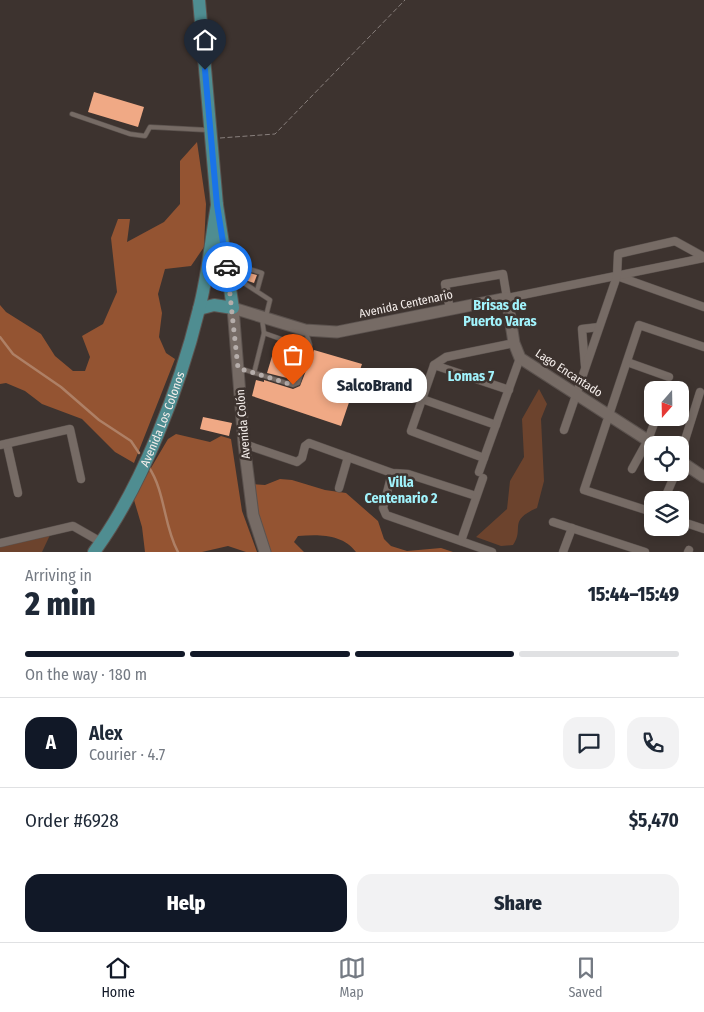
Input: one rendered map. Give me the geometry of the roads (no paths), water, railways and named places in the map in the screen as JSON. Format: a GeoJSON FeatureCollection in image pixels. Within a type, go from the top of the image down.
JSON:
{"type":"FeatureCollection","features":[{"type":"Feature","properties":{"kind":"main road"},"geometry":{"type":"LineString","coordinates":[[199,0],[217,205]]}},
{"type":"Feature","properties":{"kind":"main road","name":"Avenida Colón"},"geometry":{"type":"LineString","coordinates":[[217,205],[233,308]]}},
{"type":"Feature","properties":{"kind":"main road","name":"Avenida Los Colonos"},"geometry":{"type":"LineString","coordinates":[[98,547],[134,482],[160,426],[182,368],[199,308],[217,205]]}},
{"type":"Feature","properties":{"kind":"main road"},"geometry":{"type":"LineString","coordinates":[[199,308],[214,305],[233,308]]}},
{"type":"Feature","properties":{"kind":"street"},"geometry":{"type":"LineString","coordinates":[[564,430],[618,276],[618,254],[675,241],[704,258]]}},
{"type":"Feature","properties":{"kind":"street","name":"Avenida Centenario"},"geometry":{"type":"LineString","coordinates":[[233,308],[305,330],[348,331],[704,258]]}},
{"type":"Feature","properties":{"kind":"street"},"geometry":{"type":"LineString","coordinates":[[450,309],[445,284],[503,274],[507,298]]}},
{"type":"Feature","properties":{"kind":"street"},"geometry":{"type":"LineString","coordinates":[[618,276],[702,305]]}},
{"type":"Feature","properties":{"kind":"street","name":"Lago Encantado"},"geometry":{"type":"LineString","coordinates":[[507,298],[514,343],[520,358],[644,438]]}},
{"type":"Feature","properties":{"kind":"street","name":"Avenida Colón"},"geometry":{"type":"LineString","coordinates":[[233,308],[244,444],[253,515],[265,552]]}},
{"type":"Feature","properties":{"kind":"street"},"geometry":{"type":"LineString","coordinates":[[644,509],[584,490],[639,326],[704,347]]}},
{"type":"Feature","properties":{"kind":"street"},"geometry":{"type":"LineString","coordinates":[[585,370],[582,329],[599,327]]}},
{"type":"Feature","properties":{"kind":"street"},"geometry":{"type":"LineString","coordinates":[[484,458],[411,432],[434,365],[446,357],[514,343]]}},
{"type":"Feature","properties":{"kind":"street"},"geometry":{"type":"LineString","coordinates":[[461,541],[476,496],[484,458],[520,358]]}},
{"type":"Feature","properties":{"kind":"street"},"geometry":{"type":"LineString","coordinates":[[627,362],[669,377]]}},
{"type":"Feature","properties":{"kind":"street"},"geometry":{"type":"LineString","coordinates":[[434,365],[509,390]]}},
{"type":"Feature","properties":{"kind":"street"},"geometry":{"type":"LineString","coordinates":[[687,436],[700,392]]}},
{"type":"Feature","properties":{"kind":"street"},"geometry":{"type":"LineString","coordinates":[[422,399],[496,425]]}},
{"type":"Feature","properties":{"kind":"street"},"geometry":{"type":"LineString","coordinates":[[18,493],[4,445],[70,429],[81,479]]}},
{"type":"Feature","properties":{"kind":"street"},"geometry":{"type":"LineString","coordinates":[[244,444],[297,462],[302,458],[305,446],[309,443],[392,473],[408,474],[476,496]]}},
{"type":"Feature","properties":{"kind":"street"},"geometry":{"type":"LineString","coordinates":[[632,469],[644,453]]}},
{"type":"Feature","properties":{"kind":"street"},"geometry":{"type":"LineString","coordinates":[[339,488],[348,457]]}},
{"type":"Feature","properties":{"kind":"street"},"geometry":{"type":"LineString","coordinates":[[689,469],[704,477]]}},
{"type":"Feature","properties":{"kind":"street"},"geometry":{"type":"LineString","coordinates":[[392,473],[384,513],[492,552]]}},
{"type":"Feature","properties":{"kind":"street"},"geometry":{"type":"LineString","coordinates":[[553,522],[645,552]]}},
{"type":"Feature","properties":{"kind":"street"},"geometry":{"type":"LineString","coordinates":[[689,524],[704,529]]}},
{"type":"Feature","properties":{"kind":"street"},"geometry":{"type":"LineString","coordinates":[[0,543],[72,526],[98,547]]}},
{"type":"Feature","properties":{"kind":"street"},"geometry":{"type":"LineString","coordinates":[[563,552],[572,528]]}},
{"type":"Feature","properties":{"kind":"lane"},"geometry":{"type":"LineString","coordinates":[[72,114],[130,134],[145,136],[150,127],[211,134]]}},
{"type":"Feature","properties":{"kind":"lane"},"geometry":{"type":"LineString","coordinates":[[226,262],[262,273],[257,291]]}},
{"type":"Feature","properties":{"kind":"lane"},"geometry":{"type":"LineString","coordinates":[[229,283],[244,283],[270,300],[264,318],[264,333],[254,373]]}},
{"type":"Feature","properties":{"kind":"lane"},"geometry":{"type":"LineString","coordinates":[[238,368],[293,385],[298,383],[310,345],[305,330]]}},
{"type":"Feature","properties":{"kind":"lane"},"geometry":{"type":"LineString","coordinates":[[264,333],[309,349]]}},
{"type":"Feature","properties":{"kind":"waterway"},"geometry":{"type":"LineString","coordinates":[[0,337],[13,354],[61,387],[99,420],[131,441],[139,453]]}},
{"type":"Feature","properties":{"kind":"waterway"},"geometry":{"type":"LineString","coordinates":[[148,466],[158,487],[173,542],[178,552]]}},
{"type":"Feature","properties":{"kind":"place","name":"SalcoBrand"},"geometry":{"type":"Point","coordinates":[293,385]}},
{"type":"Feature","properties":{"kind":"district","name":"Brisas de Puerto Varas"},"geometry":{"type":"Point","coordinates":[500,314]}},
{"type":"Feature","properties":{"kind":"district","name":"Lomas 7"},"geometry":{"type":"Point","coordinates":[471,376]}},
{"type":"Feature","properties":{"kind":"district","name":"Villa Centenario 2"},"geometry":{"type":"Point","coordinates":[401,490]}}]}
